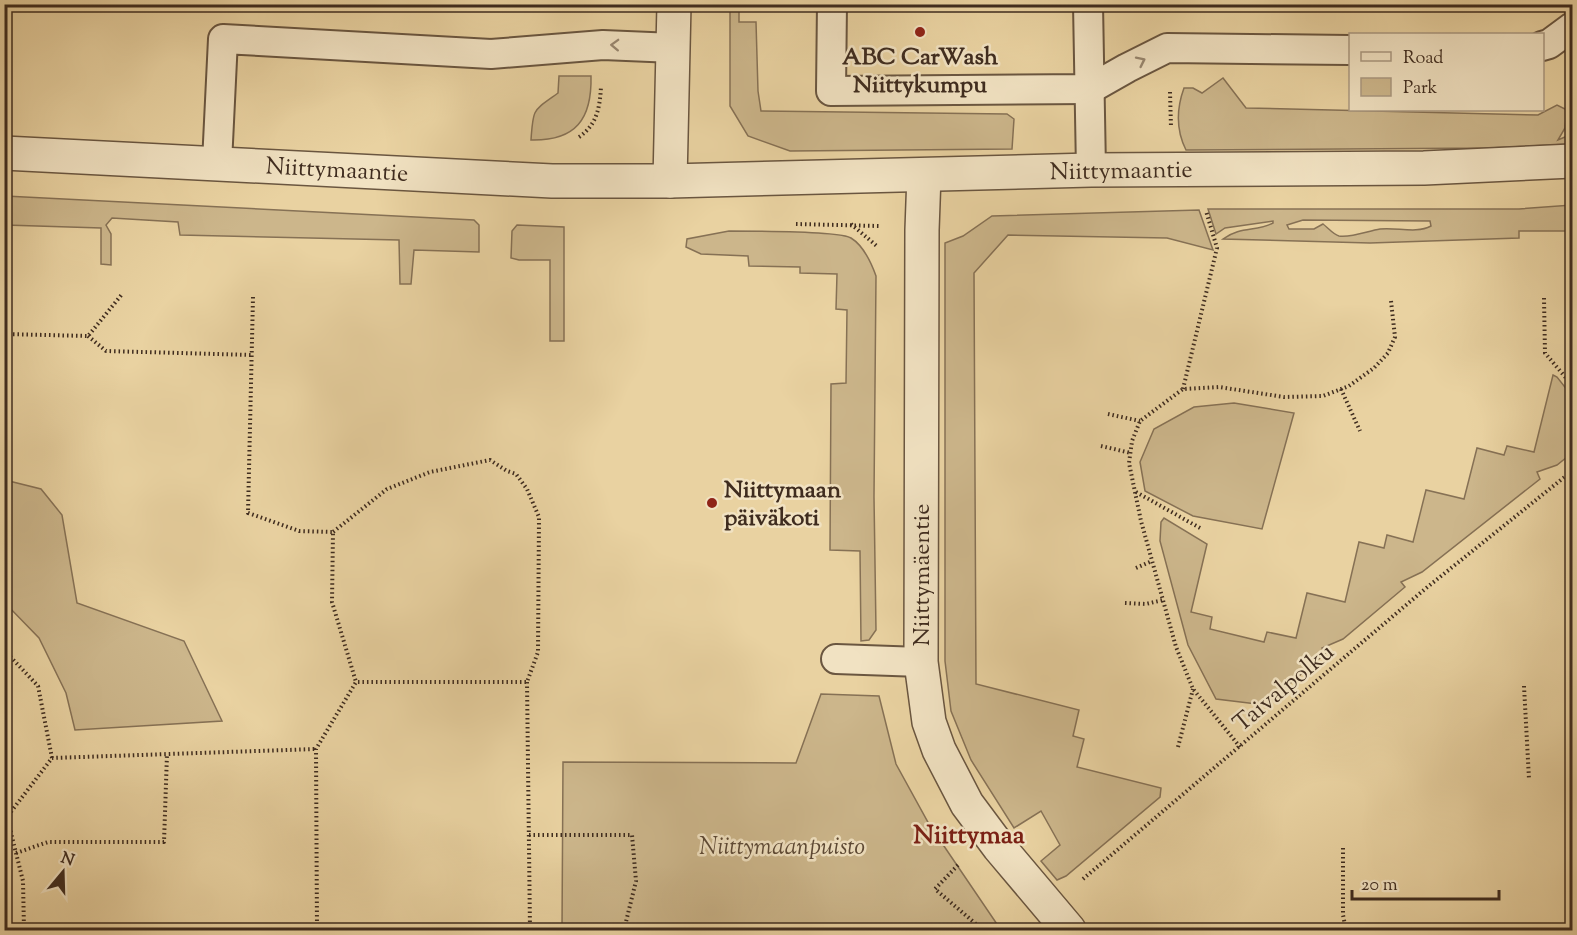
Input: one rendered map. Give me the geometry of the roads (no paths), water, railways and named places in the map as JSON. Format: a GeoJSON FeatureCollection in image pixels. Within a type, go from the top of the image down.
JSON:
{"type":"FeatureCollection","features":[{"type":"Feature","properties":{"kind":"street"},"geometry":{"type":"LineString","coordinates":[[670,181],[674,4]]}},
{"type":"Feature","properties":{"kind":"street","name":"Niittymaantie"},"geometry":{"type":"LineString","coordinates":[[4,153],[552,181],[670,181],[1091,170],[1424,168],[1572,161]]}},
{"type":"Feature","properties":{"kind":"street","name":"Niittymäentie"},"geometry":{"type":"LineString","coordinates":[[924,175],[921,662],[929,722],[939,750],[974,812],[999,847],[1059,918]]}},
{"type":"Feature","properties":{"kind":"lane"},"geometry":{"type":"LineString","coordinates":[[832,4],[831,90],[1090,89],[1167,48],[1349,50]]}},
{"type":"Feature","properties":{"kind":"lane"},"geometry":{"type":"LineString","coordinates":[[1091,170],[1088,15],[1108,4]]}},
{"type":"Feature","properties":{"kind":"lane"},"geometry":{"type":"LineString","coordinates":[[1544,45],[1572,27]]}},
{"type":"Feature","properties":{"kind":"lane"},"geometry":{"type":"LineString","coordinates":[[217,163],[223,39],[491,54],[603,45],[674,48]]}},
{"type":"Feature","properties":{"kind":"lane"},"geometry":{"type":"LineString","coordinates":[[836,659],[921,662]]}},
{"type":"Feature","properties":{"kind":"place","name":"ABC CarWash Niittykumpu"},"geometry":{"type":"Point","coordinates":[920,32]}},
{"type":"Feature","properties":{"kind":"place","name":"Niittymaan päiväkoti"},"geometry":{"type":"Point","coordinates":[712,503]}},
{"type":"Feature","properties":{"kind":"district","name":"Niittymaa"},"geometry":{"type":"Point","coordinates":[969,834]}},
{"type":"Feature","properties":{"kind":"park label","name":"Niittymaanpuisto"},"geometry":{"type":"Point","coordinates":[782,846]}}]}
